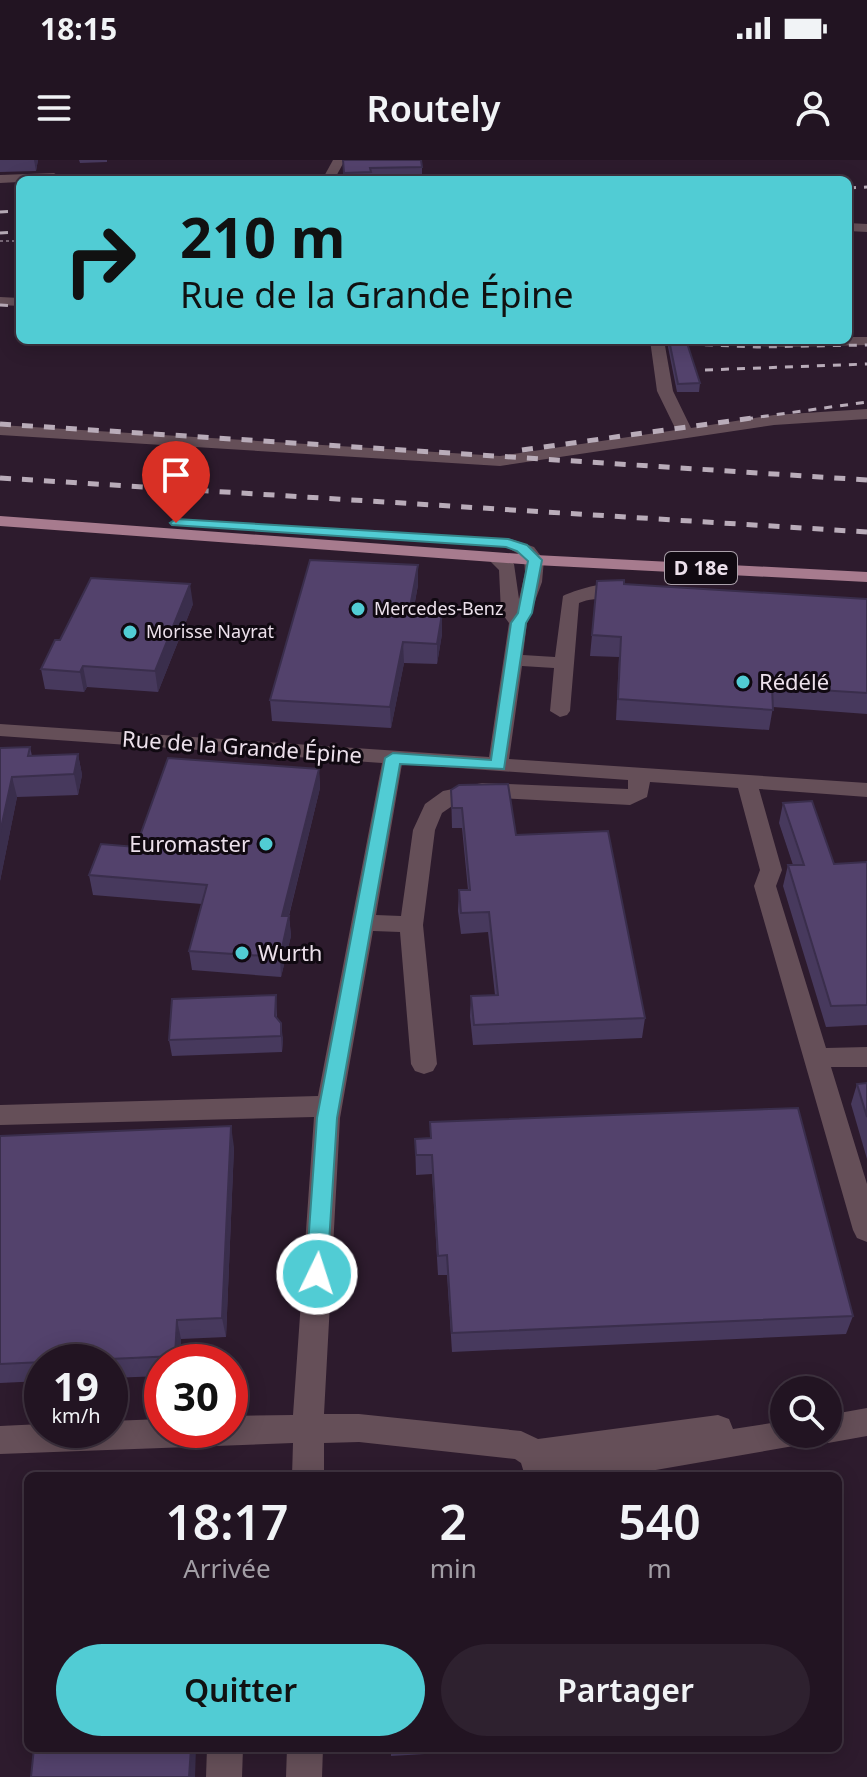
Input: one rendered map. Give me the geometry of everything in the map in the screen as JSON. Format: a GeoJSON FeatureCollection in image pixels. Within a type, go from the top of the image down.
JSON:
{"type":"FeatureCollection","features":[{"type":"Feature","properties":{"kind":"main road","name":"D 18e"},"geometry":{"type":"LineString","coordinates":[[0,512],[515,556]]}},
{"type":"Feature","properties":{"kind":"main road","name":"D 18e"},"geometry":{"type":"LineString","coordinates":[[0,521],[867,577]]}},
{"type":"Feature","properties":{"kind":"main road","name":"D 18e"},"geometry":{"type":"LineString","coordinates":[[552,548],[867,563]]}},
{"type":"Feature","properties":{"kind":"street"},"geometry":{"type":"LineString","coordinates":[[658,344],[665,391],[686,433]]}},
{"type":"Feature","properties":{"kind":"street"},"geometry":{"type":"LineString","coordinates":[[0,430],[482,461],[804,417],[867,414]]}},
{"type":"Feature","properties":{"kind":"street","name":"D 18e"},"geometry":{"type":"LineString","coordinates":[[515,556],[552,548]]}},
{"type":"Feature","properties":{"kind":"street"},"geometry":{"type":"LineString","coordinates":[[515,556],[510,612],[518,623]]}},
{"type":"Feature","properties":{"kind":"street"},"geometry":{"type":"LineString","coordinates":[[498,766],[518,623],[525,613],[515,556]]}},
{"type":"Feature","properties":{"kind":"street"},"geometry":{"type":"LineString","coordinates":[[560,711],[570,600],[573,595],[604,589],[646,591]]}},
{"type":"Feature","properties":{"kind":"street"},"geometry":{"type":"LineString","coordinates":[[513,660],[564,663]]}},
{"type":"Feature","properties":{"kind":"street","name":"Rue de la Grande Épine"},"geometry":{"type":"LineString","coordinates":[[0,730],[867,790]]}},
{"type":"Feature","properties":{"kind":"street"},"geometry":{"type":"LineString","coordinates":[[308,1472],[308,1427],[329,1106],[393,758]]}},
{"type":"Feature","properties":{"kind":"street"},"geometry":{"type":"LineString","coordinates":[[424,1064],[411,925],[424,830],[433,809],[441,801],[482,790],[630,798],[639,792],[639,776]]}},
{"type":"Feature","properties":{"kind":"street"},"geometry":{"type":"LineString","coordinates":[[747,783],[771,870],[765,886],[867,1230]]}},
{"type":"Feature","properties":{"kind":"street"},"geometry":{"type":"LineString","coordinates":[[363,922],[411,925]]}},
{"type":"Feature","properties":{"kind":"street"},"geometry":{"type":"LineString","coordinates":[[816,1058],[867,1057]]}},
{"type":"Feature","properties":{"kind":"street"},"geometry":{"type":"LineString","coordinates":[[0,1115],[329,1106]]}},
{"type":"Feature","properties":{"kind":"street"},"geometry":{"type":"LineString","coordinates":[[842,1412],[867,1408]]}},
{"type":"Feature","properties":{"kind":"street"},"geometry":{"type":"LineString","coordinates":[[842,1426],[867,1422]]}},
{"type":"Feature","properties":{"kind":"street"},"geometry":{"type":"LineString","coordinates":[[538,1468],[770,1423]]}},
{"type":"Feature","properties":{"kind":"street"},"geometry":{"type":"LineString","coordinates":[[248,1429],[359,1428],[521,1445],[538,1468]]}},
{"type":"Feature","properties":{"kind":"street"},"geometry":{"type":"LineString","coordinates":[[0,1440],[144,1434]]}},
{"type":"Feature","properties":{"kind":"street"},"geometry":{"type":"LineString","coordinates":[[538,1468],[770,1437]]}},
{"type":"Feature","properties":{"kind":"street"},"geometry":{"type":"LineString","coordinates":[[224,1777],[225,1752]]}},
{"type":"Feature","properties":{"kind":"street"},"geometry":{"type":"LineString","coordinates":[[304,1777],[305,1752]]}},
{"type":"Feature","properties":{"kind":"building"},"geometry":{"type":"Polygon","coordinates":[[[343,160],[421,160],[422,167],[370,168],[371,172],[344,173],[343,160]]]}},
{"type":"Feature","properties":{"kind":"building"},"geometry":{"type":"Polygon","coordinates":[[[670,344],[687,344],[700,383],[678,384],[670,344]]]}},
{"type":"Feature","properties":{"kind":"building"},"geometry":{"type":"Polygon","coordinates":[[[310,560],[418,565],[409,612],[442,614],[437,644],[403,642],[390,707],[270,700],[310,560]]]}},
{"type":"Feature","properties":{"kind":"building","name":"Morisse Nayrat"},"geometry":{"type":"Polygon","coordinates":[[[91,578],[190,584],[155,671],[83,666],[80,672],[41,669],[55,640],[60,640],[91,578]]]}},
{"type":"Feature","properties":{"kind":"building","name":"Rédélé"},"geometry":{"type":"Polygon","coordinates":[[[624,580],[624,584],[867,599],[867,693],[772,687],[773,710],[618,699],[621,637],[592,635],[597,581],[624,580]]]}},
{"type":"Feature","properties":{"kind":"building"},"geometry":{"type":"Polygon","coordinates":[[[30,747],[28,756],[78,754],[74,774],[12,777],[0,833],[0,748],[30,747]]]}},
{"type":"Feature","properties":{"kind":"building"},"geometry":{"type":"Polygon","coordinates":[[[168,758],[319,769],[282,916],[289,916],[280,957],[189,951],[207,885],[89,875],[101,844],[136,847],[168,758]]]}},
{"type":"Feature","properties":{"kind":"building"},"geometry":{"type":"Polygon","coordinates":[[[508,784],[516,835],[608,831],[645,1018],[474,1025],[471,996],[498,995],[489,912],[461,913],[459,890],[470,890],[462,808],[452,808],[451,790],[459,785],[508,784]]]}},
{"type":"Feature","properties":{"kind":"building"},"geometry":{"type":"Polygon","coordinates":[[[812,801],[834,864],[867,862],[867,1005],[831,1006],[788,865],[804,865],[783,803],[812,801]]]}},
{"type":"Feature","properties":{"kind":"building"},"geometry":{"type":"Polygon","coordinates":[[[276,995],[275,1016],[281,1023],[281,1036],[169,1040],[172,999],[276,995]]]}},
{"type":"Feature","properties":{"kind":"building"},"geometry":{"type":"Polygon","coordinates":[[[867,1083],[867,1117],[857,1084],[867,1083]]]}},
{"type":"Feature","properties":{"kind":"building"},"geometry":{"type":"Polygon","coordinates":[[[798,1108],[853,1316],[452,1333],[447,1255],[438,1256],[432,1155],[416,1155],[415,1139],[431,1138],[430,1122],[798,1108]]]}},
{"type":"Feature","properties":{"kind":"building"},"geometry":{"type":"Polygon","coordinates":[[[231,1126],[222,1318],[177,1320],[176,1344],[144,1344],[144,1357],[128,1358],[128,1344],[24,1344],[24,1363],[0,1364],[0,1136],[231,1126]]]}},
{"type":"Feature","properties":{"kind":"building"},"geometry":{"type":"Polygon","coordinates":[[[34,1752],[191,1752],[189,1777],[31,1777],[34,1752]]]}},
{"type":"Feature","properties":{"kind":"railway"},"geometry":{"type":"LineString","coordinates":[[852,188],[867,187]]}},
{"type":"Feature","properties":{"kind":"railway"},"geometry":{"type":"LineString","coordinates":[[0,212],[16,211]]}},
{"type":"Feature","properties":{"kind":"railway"},"geometry":{"type":"LineString","coordinates":[[0,233],[16,232]]}},
{"type":"Feature","properties":{"kind":"railway"},"geometry":{"type":"LineString","coordinates":[[0,305],[16,306]]}},
{"type":"Feature","properties":{"kind":"railway"},"geometry":{"type":"LineString","coordinates":[[687,344],[757,347],[867,345]]}},
{"type":"Feature","properties":{"kind":"railway"},"geometry":{"type":"LineString","coordinates":[[705,370],[867,364]]}},
{"type":"Feature","properties":{"kind":"railway"},"geometry":{"type":"LineString","coordinates":[[745,419],[867,402]]}},
{"type":"Feature","properties":{"kind":"railway"},"geometry":{"type":"LineString","coordinates":[[522,450],[759,417]]}},
{"type":"Feature","properties":{"kind":"railway"},"geometry":{"type":"LineString","coordinates":[[0,424],[867,480]]}},
{"type":"Feature","properties":{"kind":"railway"},"geometry":{"type":"LineString","coordinates":[[0,478],[867,532]]}},
{"type":"Feature","properties":{"kind":"place","name":"Mercedes-Benz"},"geometry":{"type":"Point","coordinates":[358,609]}},
{"type":"Feature","properties":{"kind":"place","name":"Morisse Nayrat"},"geometry":{"type":"Point","coordinates":[130,632]}},
{"type":"Feature","properties":{"kind":"place","name":"Rédélé"},"geometry":{"type":"Point","coordinates":[743,682]}},
{"type":"Feature","properties":{"kind":"place","name":"Euromaster"},"geometry":{"type":"Point","coordinates":[266,844]}},
{"type":"Feature","properties":{"kind":"place","name":"Wurth"},"geometry":{"type":"Point","coordinates":[242,953]}},
{"type":"Feature","properties":{"kind":"route"},"geometry":{"type":"LineString","coordinates":[[176,523],[508,543],[522,548],[535,560],[525,613],[518,623],[498,766],[393,758],[327,1118],[317,1274]]}}]}
